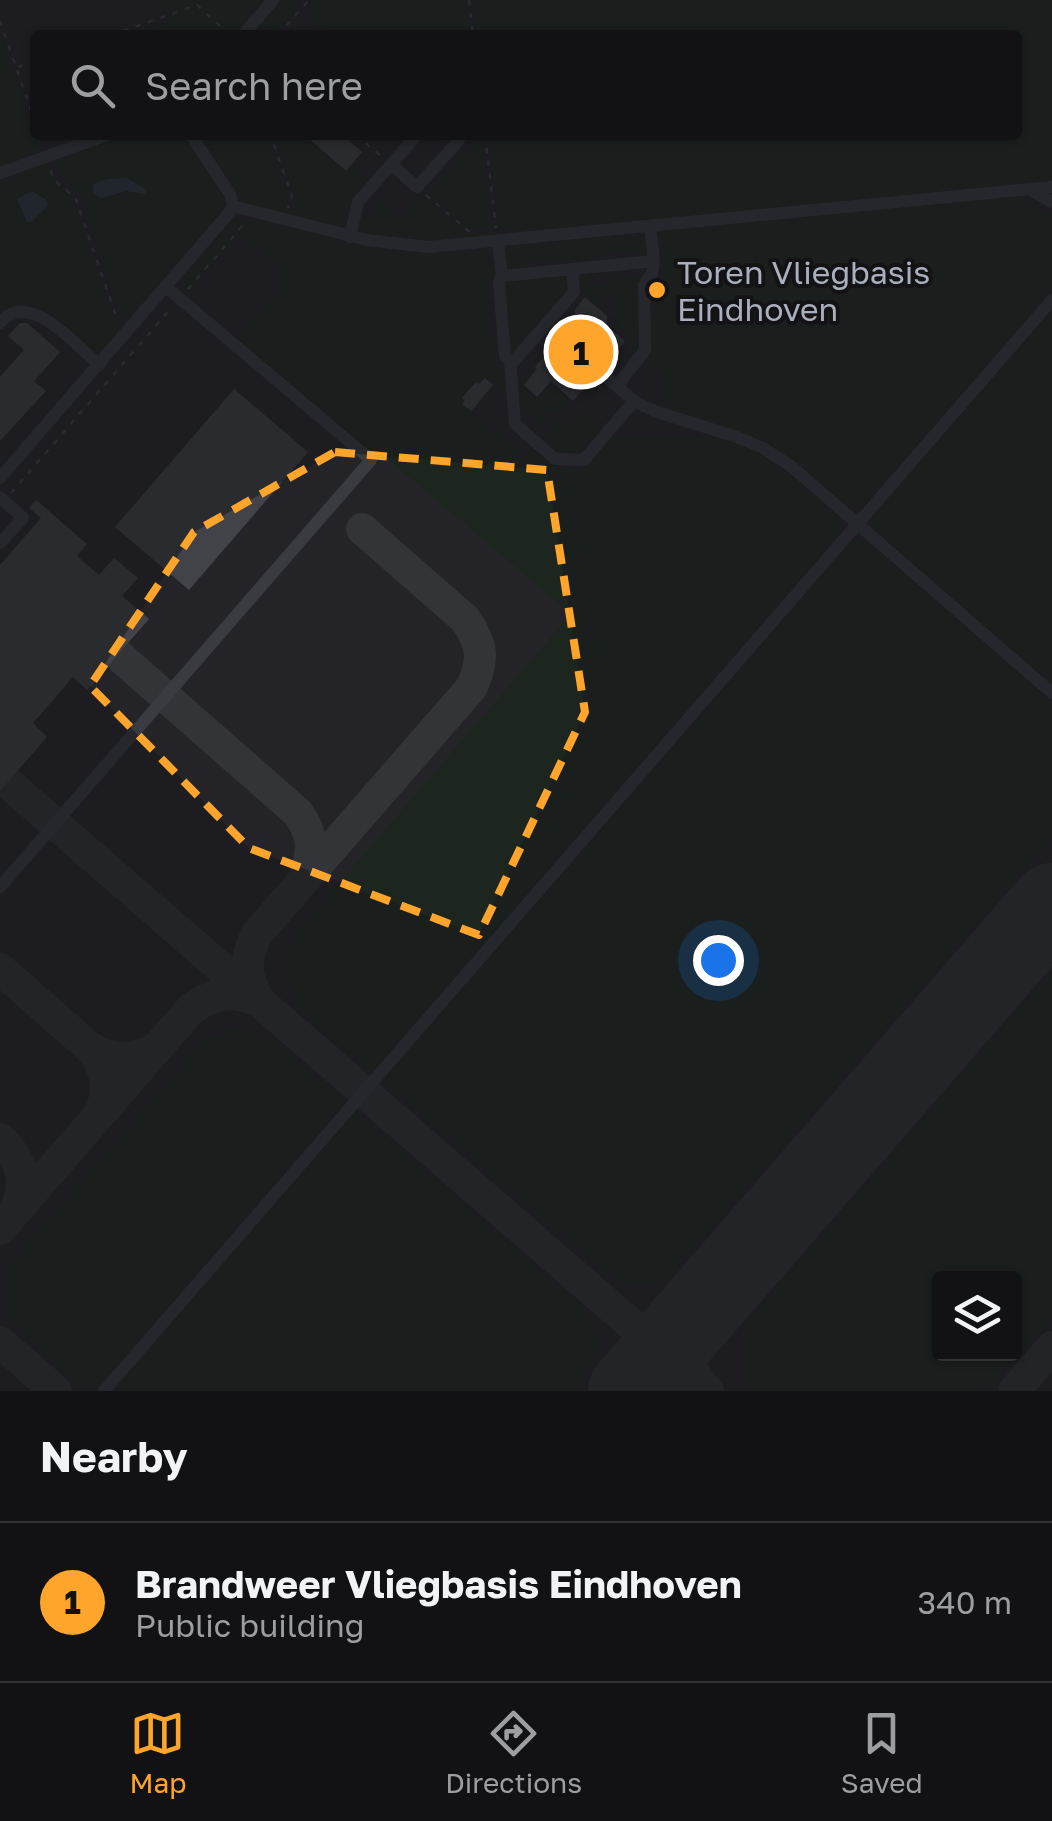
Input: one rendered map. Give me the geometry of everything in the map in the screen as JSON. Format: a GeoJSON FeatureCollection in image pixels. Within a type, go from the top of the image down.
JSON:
{"type":"FeatureCollection","features":[{"type":"Feature","properties":{"kind":"lane"},"geometry":{"type":"LineString","coordinates":[[246,30],[273,0]]}},
{"type":"Feature","properties":{"kind":"lane"},"geometry":{"type":"LineString","coordinates":[[0,173],[92,140]]}},
{"type":"Feature","properties":{"kind":"lane"},"geometry":{"type":"LineString","coordinates":[[0,478],[230,214],[230,194],[194,140]]}},
{"type":"Feature","properties":{"kind":"lane"},"geometry":{"type":"LineString","coordinates":[[350,237],[358,202],[413,140]]}},
{"type":"Feature","properties":{"kind":"lane"},"geometry":{"type":"LineString","coordinates":[[392,165],[417,187],[459,140]]}},
{"type":"Feature","properties":{"kind":"lane"},"geometry":{"type":"LineString","coordinates":[[233,206],[350,237],[430,246],[497,236],[650,226],[1052,187]]}},
{"type":"Feature","properties":{"kind":"lane"},"geometry":{"type":"LineString","coordinates":[[1028,189],[1052,202]]}},
{"type":"Feature","properties":{"kind":"lane"},"geometry":{"type":"LineString","coordinates":[[617,386],[646,350],[644,285],[652,274],[654,260],[650,226]]}},
{"type":"Feature","properties":{"kind":"lane"},"geometry":{"type":"LineString","coordinates":[[497,236],[514,424],[555,459],[584,460],[634,401]]}},
{"type":"Feature","properties":{"kind":"lane"},"geometry":{"type":"LineString","coordinates":[[502,276],[654,260]]}},
{"type":"Feature","properties":{"kind":"lane"},"geometry":{"type":"LineString","coordinates":[[510,360],[513,362],[574,292],[572,269]]}},
{"type":"Feature","properties":{"kind":"lane"},"geometry":{"type":"LineString","coordinates":[[0,887],[370,460],[166,286]]}},
{"type":"Feature","properties":{"kind":"lane"},"geometry":{"type":"LineString","coordinates":[[104,1391],[1052,300]]}},
{"type":"Feature","properties":{"kind":"lane"},"geometry":{"type":"LineString","coordinates":[[0,323],[6,316],[24,310],[41,316],[98,364]]}},
{"type":"Feature","properties":{"kind":"lane"},"geometry":{"type":"LineString","coordinates":[[603,374],[634,401],[654,412],[737,436],[791,466],[1052,693]]}},
{"type":"Feature","properties":{"kind":"lane"},"geometry":{"type":"LineString","coordinates":[[0,543],[23,518],[2,498]]}},
{"type":"Feature","properties":{"kind":"path"},"geometry":{"type":"LineString","coordinates":[[282,30],[309,0]]}},
{"type":"Feature","properties":{"kind":"path"},"geometry":{"type":"LineString","coordinates":[[469,0],[472,30]]}},
{"type":"Feature","properties":{"kind":"path"},"geometry":{"type":"LineString","coordinates":[[126,30],[196,6],[224,30]]}},
{"type":"Feature","properties":{"kind":"path"},"geometry":{"type":"LineString","coordinates":[[0,21],[30,108]]}},
{"type":"Feature","properties":{"kind":"path"},"geometry":{"type":"LineString","coordinates":[[16,68],[30,63]]}},
{"type":"Feature","properties":{"kind":"path"},"geometry":{"type":"LineString","coordinates":[[278,140],[274,145],[292,196],[285,220]]}},
{"type":"Feature","properties":{"kind":"path"},"geometry":{"type":"LineString","coordinates":[[362,140],[392,165]]}},
{"type":"Feature","properties":{"kind":"path"},"geometry":{"type":"LineString","coordinates":[[486,140],[497,236]]}},
{"type":"Feature","properties":{"kind":"path"},"geometry":{"type":"LineString","coordinates":[[46,156],[54,180],[75,197],[115,313],[131,327]]}},
{"type":"Feature","properties":{"kind":"path"},"geometry":{"type":"LineString","coordinates":[[417,187],[471,233]]}},
{"type":"Feature","properties":{"kind":"path"},"geometry":{"type":"LineString","coordinates":[[2,498],[246,222]]}},
{"type":"Feature","properties":{"kind":"highlighted area"},"geometry":{"type":"Polygon","coordinates":[[[335,452],[547,470],[585,712],[479,935],[249,848],[90,686],[194,532],[335,452]]]}},
{"type":"Feature","properties":{"kind":"shaded area"},"geometry":{"type":"Polygon","coordinates":[[[0,0],[1052,0],[1052,1391],[0,1391],[0,0]]]}},
{"type":"Feature","properties":{"kind":"shaded area"},"geometry":{"type":"Polygon","coordinates":[[[159,0],[263,0],[236,30],[143,30],[166,22],[159,0]]]}},
{"type":"Feature","properties":{"kind":"shaded area"},"geometry":{"type":"Polygon","coordinates":[[[281,0],[297,0],[299,6],[278,30],[254,30],[281,0]]]}},
{"type":"Feature","properties":{"kind":"shaded area"},"geometry":{"type":"Polygon","coordinates":[[[313,0],[467,0],[470,30],[318,30],[307,7],[313,0]]]}},
{"type":"Feature","properties":{"kind":"shaded area"},"geometry":{"type":"Polygon","coordinates":[[[472,0],[1052,0],[1052,182],[512,235],[511,227],[498,228],[489,140],[1022,140],[1022,30],[475,30],[472,0]]]}},
{"type":"Feature","properties":{"kind":"shaded area"},"geometry":{"type":"Polygon","coordinates":[[[0,30],[30,121],[30,140],[36,140],[40,151],[0,167],[0,30]]]}},
{"type":"Feature","properties":{"kind":"shaded area"},"geometry":{"type":"Polygon","coordinates":[[[112,140],[188,140],[227,202],[223,212],[129,321],[117,312],[81,195],[61,176],[55,160],[112,140]],[[127,178],[107,179],[94,194],[98,197],[133,192],[127,178]]]}},
{"type":"Feature","properties":{"kind":"shaded area"},"geometry":{"type":"Polygon","coordinates":[[[202,140],[276,140],[272,145],[290,196],[284,214],[250,204],[202,140]]]}},
{"type":"Feature","properties":{"kind":"shaded area"},"geometry":{"type":"Polygon","coordinates":[[[281,140],[302,143],[307,140],[346,172],[353,165],[367,178],[368,184],[353,201],[345,224],[338,228],[288,216],[294,196],[276,145],[281,140]]]}},
{"type":"Feature","properties":{"kind":"shaded area"},"geometry":{"type":"Polygon","coordinates":[[[477,140],[483,140],[493,228],[470,230],[429,194],[477,140]]]}},
{"type":"Feature","properties":{"kind":"shaded area"},"geometry":{"type":"Polygon","coordinates":[[[47,163],[53,181],[73,198],[113,313],[126,324],[103,350],[87,344],[38,303],[8,306],[0,300],[0,180],[47,163]],[[32,191],[17,199],[24,219],[38,213],[45,199],[32,191]]]}},
{"type":"Feature","properties":{"kind":"shaded area"},"geometry":{"type":"Polygon","coordinates":[[[127,178],[147,190],[145,194],[126,191],[102,198],[94,194],[93,184],[127,178]]]}},
{"type":"Feature","properties":{"kind":"shaded area"},"geometry":{"type":"Polygon","coordinates":[[[32,191],[48,205],[27,222],[17,199],[32,191]]]}},
{"type":"Feature","properties":{"kind":"shaded area"},"geometry":{"type":"Polygon","coordinates":[[[422,194],[469,234],[508,231],[508,235],[419,241],[364,235],[357,222],[363,222],[381,201],[401,217],[422,194]]]}},
{"type":"Feature","properties":{"kind":"shaded area"},"geometry":{"type":"Polygon","coordinates":[[[1006,197],[1030,200],[1052,213],[1052,291],[865,505],[844,504],[801,466],[762,440],[664,401],[661,373],[647,357],[649,316],[657,321],[656,303],[669,288],[663,274],[666,258],[662,255],[666,249],[655,240],[664,230],[1006,197]]]}},
{"type":"Feature","properties":{"kind":"shaded area"},"geometry":{"type":"Polygon","coordinates":[[[242,217],[399,251],[484,249],[492,256],[495,275],[487,285],[491,288],[488,305],[492,308],[489,325],[494,336],[493,365],[506,375],[506,393],[485,376],[462,404],[524,457],[533,449],[558,469],[583,468],[613,434],[712,437],[765,457],[838,516],[839,535],[374,1071],[320,1028],[295,996],[288,978],[287,959],[293,937],[571,614],[374,447],[369,451],[237,338],[283,283],[276,277],[282,269],[240,234],[187,293],[185,276],[230,224],[242,217]]]}},
{"type":"Feature","properties":{"kind":"shaded area"},"geometry":{"type":"Polygon","coordinates":[[[638,233],[644,241],[647,239],[649,247],[640,258],[629,249],[613,255],[550,259],[535,264],[524,261],[527,270],[512,271],[507,267],[506,256],[514,245],[638,233]]]}},
{"type":"Feature","properties":{"kind":"shaded area"},"geometry":{"type":"Polygon","coordinates":[[[647,265],[643,341],[638,352],[627,343],[627,332],[613,320],[617,316],[614,297],[602,296],[597,303],[581,290],[581,271],[589,270],[591,283],[614,281],[613,268],[620,267],[615,273],[620,277],[628,273],[638,275],[647,265]]]}},
{"type":"Feature","properties":{"kind":"shaded area"},"geometry":{"type":"Polygon","coordinates":[[[566,276],[568,290],[516,351],[510,350],[506,282],[566,276]]]}},
{"type":"Feature","properties":{"kind":"shaded area"},"geometry":{"type":"Polygon","coordinates":[[[1052,311],[1052,684],[872,528],[872,516],[1052,311]]]}},
{"type":"Feature","properties":{"kind":"shaded area"},"geometry":{"type":"Polygon","coordinates":[[[525,378],[523,386],[537,398],[550,384],[568,399],[555,414],[551,410],[548,413],[551,417],[545,424],[550,429],[561,417],[570,428],[585,411],[592,418],[584,429],[595,420],[604,427],[583,451],[558,453],[542,439],[549,430],[519,404],[517,386],[525,378]]]}},
{"type":"Feature","properties":{"kind":"shaded area"},"geometry":{"type":"Polygon","coordinates":[[[864,538],[1052,702],[1052,837],[669,1277],[645,1286],[632,1285],[610,1274],[382,1080],[851,540],[864,538]]]}},
{"type":"Feature","properties":{"kind":"shaded area"},"geometry":{"type":"Polygon","coordinates":[[[1052,971],[1052,1315],[1022,1350],[1022,1271],[932,1271],[932,1361],[1012,1361],[986,1391],[749,1391],[749,1320],[1052,971]]]}},
{"type":"Feature","properties":{"kind":"shaded area"},"geometry":{"type":"Polygon","coordinates":[[[235,1029],[275,1042],[345,1102],[96,1391],[88,1391],[36,1347],[14,1320],[6,1290],[14,1260],[208,1036],[235,1029]]]}},
{"type":"Feature","properties":{"kind":"shaded area"},"geometry":{"type":"Polygon","coordinates":[[[356,1111],[585,1309],[595,1332],[595,1352],[571,1391],[111,1391],[356,1111]]]}},
{"type":"Feature","properties":{"kind":"building"},"geometry":{"type":"Polygon","coordinates":[[[311,140],[348,140],[362,152],[346,171],[311,140]]]}},
{"type":"Feature","properties":{"kind":"building"},"geometry":{"type":"Polygon","coordinates":[[[585,297],[607,316],[607,326],[625,341],[605,364],[596,367],[594,377],[573,401],[551,381],[537,397],[524,385],[562,336],[558,333],[560,326],[575,318],[575,310],[585,297]]]}},
{"type":"Feature","properties":{"kind":"building"},"geometry":{"type":"Polygon","coordinates":[[[20,323],[27,323],[60,352],[34,381],[46,391],[0,441],[0,377],[24,350],[8,336],[20,323]]]}},
{"type":"Feature","properties":{"kind":"building"},"geometry":{"type":"Polygon","coordinates":[[[485,378],[493,385],[471,411],[462,404],[462,398],[485,378]]]}},
{"type":"Feature","properties":{"kind":"building"},"geometry":{"type":"Polygon","coordinates":[[[234,389],[308,452],[189,590],[115,527],[234,389]]]}},
{"type":"Feature","properties":{"kind":"building"},"geometry":{"type":"Polygon","coordinates":[[[36,500],[87,544],[77,556],[99,575],[114,558],[138,578],[122,596],[149,619],[87,690],[73,677],[33,723],[47,737],[0,791],[0,565],[41,518],[29,508],[36,500]]]}},
{"type":"Feature","properties":{"kind":"taxiway"},"geometry":{"type":"LineString","coordinates":[[259,1001],[248,968],[256,935],[472,687],[479,668],[479,645],[466,620],[362,529]]}},
{"type":"Feature","properties":{"kind":"taxiway"},"geometry":{"type":"LineString","coordinates":[[118,655],[298,813],[311,845],[304,879]]}},
{"type":"Feature","properties":{"kind":"taxiway"},"geometry":{"type":"LineString","coordinates":[[8,783],[708,1391]]}},
{"type":"Feature","properties":{"kind":"taxiway"},"geometry":{"type":"LineString","coordinates":[[0,969],[89,1047]]}},
{"type":"Feature","properties":{"kind":"taxiway"},"geometry":{"type":"LineString","coordinates":[[0,1229],[191,1009],[224,994],[259,1001]]}},
{"type":"Feature","properties":{"kind":"taxiway"},"geometry":{"type":"LineString","coordinates":[[100,1113],[105,1079],[100,1062],[89,1047],[124,1058],[158,1047]]}},
{"type":"Feature","properties":{"kind":"taxiway"},"geometry":{"type":"LineString","coordinates":[[0,1139],[14,1155],[21,1173],[21,1192],[14,1212]]}},
{"type":"Feature","properties":{"kind":"taxiway"},"geometry":{"type":"LineString","coordinates":[[632,1387],[668,1376],[704,1387],[688,1354],[693,1317]]}},
{"type":"Feature","properties":{"kind":"taxiway"},"geometry":{"type":"LineString","coordinates":[[0,1342],[56,1391]]}},
{"type":"Feature","properties":{"kind":"taxiway"},"geometry":{"type":"LineString","coordinates":[[1014,1391],[1052,1347]]}},
{"type":"Feature","properties":{"kind":"runway"},"geometry":{"type":"LineString","coordinates":[[629,1391],[1052,904]]}},
{"type":"Feature","properties":{"kind":"place","name":"Toren Vliegbasis Eindhoven"},"geometry":{"type":"Point","coordinates":[657,290]}},
{"type":"Feature","properties":{"kind":"place","name":"Brandweer Vliegbasis Eindhoven"},"geometry":{"type":"Point","coordinates":[581,352]}}]}
